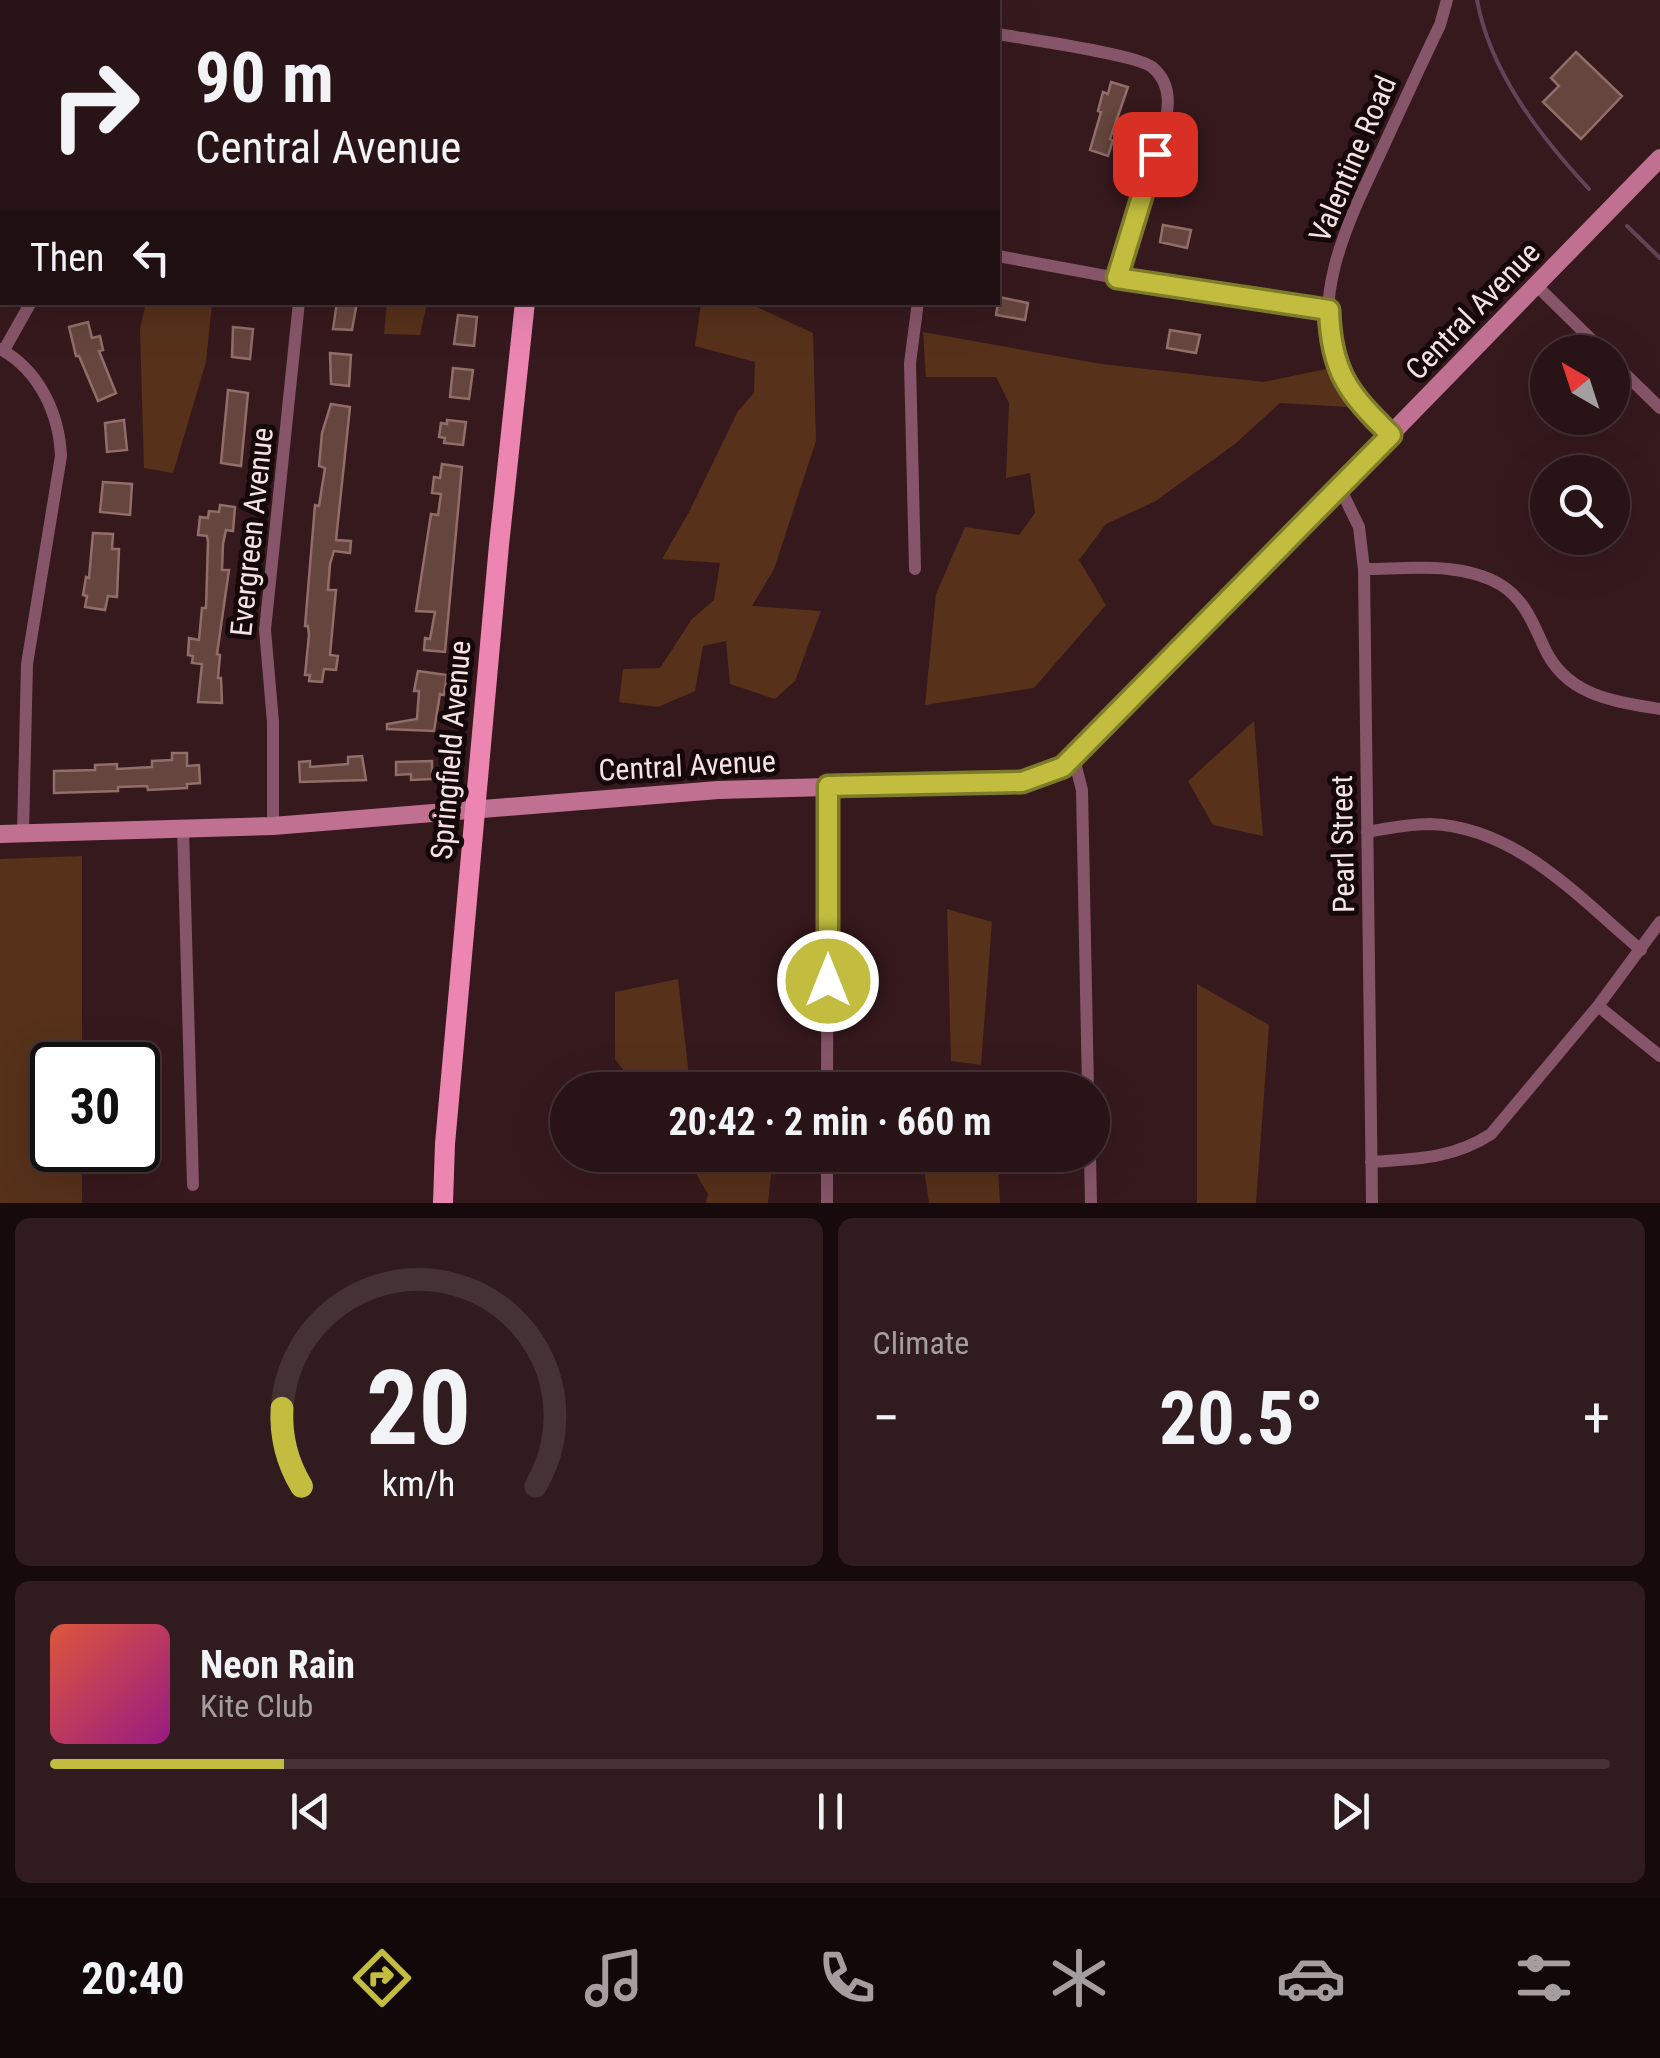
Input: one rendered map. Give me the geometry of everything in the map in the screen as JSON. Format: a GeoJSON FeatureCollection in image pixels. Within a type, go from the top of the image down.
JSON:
{"type":"FeatureCollection","features":[{"type":"Feature","properties":{"kind":"main road","name":"Springfield Avenue"},"geometry":{"type":"LineString","coordinates":[[443,1203],[445,1144],[525,305]]}},
{"type":"Feature","properties":{"kind":"street","name":"Valentine Road"},"geometry":{"type":"LineString","coordinates":[[1391,435],[1360,404],[1338,372],[1331,343],[1332,282],[1342,240],[1447,4]]}},
{"type":"Feature","properties":{"kind":"street"},"geometry":{"type":"LineString","coordinates":[[1000,34],[1131,58],[1144,62],[1162,77],[1168,90],[1166,118],[1117,278]]}},
{"type":"Feature","properties":{"kind":"street","name":"Central Avenue"},"geometry":{"type":"LineString","coordinates":[[0,834],[273,826],[718,790],[1022,782],[1051,773],[1074,758],[1660,158]]}},
{"type":"Feature","properties":{"kind":"street"},"geometry":{"type":"LineString","coordinates":[[1000,256],[1329,310]]}},
{"type":"Feature","properties":{"kind":"street"},"geometry":{"type":"LineString","coordinates":[[1536,285],[1587,335]]}},
{"type":"Feature","properties":{"kind":"street"},"geometry":{"type":"LineString","coordinates":[[22,834],[27,664],[61,456],[60,435],[51,405],[41,388],[2,350],[29,305]]}},
{"type":"Feature","properties":{"kind":"street","name":"Evergreen Avenue"},"geometry":{"type":"LineString","coordinates":[[273,826],[273,722],[265,630],[300,305]]}},
{"type":"Feature","properties":{"kind":"street"},"geometry":{"type":"LineString","coordinates":[[915,568],[910,363],[918,305]]}},
{"type":"Feature","properties":{"kind":"street"},"geometry":{"type":"LineString","coordinates":[[1630,379],[1660,408]]}},
{"type":"Feature","properties":{"kind":"street","name":"Pearl Street"},"geometry":{"type":"LineString","coordinates":[[1340,488],[1359,527],[1364,569],[1372,1203]]}},
{"type":"Feature","properties":{"kind":"street"},"geometry":{"type":"LineString","coordinates":[[1364,569],[1460,570],[1489,579],[1520,602],[1551,660],[1576,686],[1598,698],[1660,709]]}},
{"type":"Feature","properties":{"kind":"street"},"geometry":{"type":"LineString","coordinates":[[1074,758],[1082,790],[1088,1072]]}},
{"type":"Feature","properties":{"kind":"street"},"geometry":{"type":"LineString","coordinates":[[828,786],[828,1072]]}},
{"type":"Feature","properties":{"kind":"street"},"geometry":{"type":"LineString","coordinates":[[1368,832],[1431,824],[1492,838],[1534,861],[1641,950]]}},
{"type":"Feature","properties":{"kind":"street"},"geometry":{"type":"LineString","coordinates":[[184,828],[194,1184]]}},
{"type":"Feature","properties":{"kind":"street"},"geometry":{"type":"LineString","coordinates":[[1371,1162],[1440,1157],[1473,1146],[1491,1134],[1598,1006],[1660,922]]}},
{"type":"Feature","properties":{"kind":"street"},"geometry":{"type":"LineString","coordinates":[[1598,1006],[1660,1056]]}},
{"type":"Feature","properties":{"kind":"street"},"geometry":{"type":"LineString","coordinates":[[827,1172],[827,1203]]}},
{"type":"Feature","properties":{"kind":"street"},"geometry":{"type":"LineString","coordinates":[[1090,1172],[1090,1203]]}},
{"type":"Feature","properties":{"kind":"shaded area"},"geometry":{"type":"Polygon","coordinates":[[[146,305],[212,305],[206,362],[173,473],[144,468],[140,329],[146,305]]]}},
{"type":"Feature","properties":{"kind":"shaded area"},"geometry":{"type":"Polygon","coordinates":[[[387,305],[427,305],[420,335],[384,334],[387,305]]]}},
{"type":"Feature","properties":{"kind":"shaded area"},"geometry":{"type":"Polygon","coordinates":[[[701,305],[752,305],[813,333],[816,441],[774,569],[752,606],[821,611],[795,681],[775,699],[730,684],[726,641],[703,646],[695,691],[658,707],[619,702],[623,669],[660,668],[692,619],[714,600],[720,563],[662,559],[738,411],[754,393],[755,362],[695,346],[701,305]]]}},
{"type":"Feature","properties":{"kind":"shaded area"},"geometry":{"type":"Polygon","coordinates":[[[923,332],[1101,364],[1264,382],[1326,369],[1348,407],[1280,403],[1235,444],[1154,502],[1106,524],[1079,560],[1106,605],[1034,688],[925,705],[936,594],[965,527],[1019,535],[1035,513],[1030,473],[1006,478],[1009,403],[996,377],[926,377],[923,332]]]}},
{"type":"Feature","properties":{"kind":"shaded area"},"geometry":{"type":"Polygon","coordinates":[[[1254,721],[1263,836],[1213,825],[1188,781],[1254,721]]]}},
{"type":"Feature","properties":{"kind":"shaded area"},"geometry":{"type":"Polygon","coordinates":[[[82,856],[82,1042],[30,1042],[30,1172],[82,1172],[82,1203],[0,1203],[0,859],[82,856]]]}},
{"type":"Feature","properties":{"kind":"shaded area"},"geometry":{"type":"Polygon","coordinates":[[[947,909],[992,922],[981,1065],[951,1061],[947,909]]]}},
{"type":"Feature","properties":{"kind":"shaded area"},"geometry":{"type":"Polygon","coordinates":[[[678,979],[689,1072],[625,1072],[615,1059],[615,992],[678,979]]]}},
{"type":"Feature","properties":{"kind":"shaded area"},"geometry":{"type":"Polygon","coordinates":[[[1197,984],[1269,1025],[1256,1203],[1197,1203],[1197,984]]]}},
{"type":"Feature","properties":{"kind":"shaded area"},"geometry":{"type":"Polygon","coordinates":[[[695,1172],[771,1172],[768,1203],[706,1203],[708,1194],[695,1172]]]}},
{"type":"Feature","properties":{"kind":"shaded area"},"geometry":{"type":"Polygon","coordinates":[[[924,1172],[998,1172],[1000,1203],[929,1203],[924,1172]]]}},
{"type":"Feature","properties":{"kind":"building"},"geometry":{"type":"Polygon","coordinates":[[[1576,52],[1622,96],[1581,139],[1543,102],[1559,86],[1551,78],[1576,52]]]}},
{"type":"Feature","properties":{"kind":"building"},"geometry":{"type":"Polygon","coordinates":[[[1111,82],[1128,87],[1108,156],[1090,150],[1103,92],[1108,94],[1111,82]]]}},
{"type":"Feature","properties":{"kind":"building"},"geometry":{"type":"Polygon","coordinates":[[[1163,225],[1191,230],[1187,248],[1160,242],[1163,225]]]}},
{"type":"Feature","properties":{"kind":"building"},"geometry":{"type":"Polygon","coordinates":[[[1000,297],[1028,303],[1025,320],[996,315],[1000,297]]]}},
{"type":"Feature","properties":{"kind":"building"},"geometry":{"type":"Polygon","coordinates":[[[337,305],[356,305],[352,330],[333,329],[337,305]]]}},
{"type":"Feature","properties":{"kind":"building"},"geometry":{"type":"Polygon","coordinates":[[[458,315],[477,317],[474,346],[454,344],[458,315]]]}},
{"type":"Feature","properties":{"kind":"building"},"geometry":{"type":"Polygon","coordinates":[[[88,322],[92,338],[100,336],[103,350],[99,351],[116,393],[98,401],[76,356],[69,327],[88,322]]]}},
{"type":"Feature","properties":{"kind":"building"},"geometry":{"type":"Polygon","coordinates":[[[233,327],[253,329],[250,359],[232,357],[233,327]]]}},
{"type":"Feature","properties":{"kind":"building"},"geometry":{"type":"Polygon","coordinates":[[[1170,330],[1200,335],[1196,353],[1167,348],[1170,330]]]}},
{"type":"Feature","properties":{"kind":"building"},"geometry":{"type":"Polygon","coordinates":[[[330,353],[351,355],[349,386],[331,384],[330,353]]]}},
{"type":"Feature","properties":{"kind":"building"},"geometry":{"type":"Polygon","coordinates":[[[453,368],[473,370],[469,399],[450,397],[453,368]]]}},
{"type":"Feature","properties":{"kind":"building"},"geometry":{"type":"Polygon","coordinates":[[[228,390],[248,393],[241,466],[221,463],[228,390]]]}},
{"type":"Feature","properties":{"kind":"building"},"geometry":{"type":"Polygon","coordinates":[[[331,404],[350,407],[336,540],[351,541],[350,553],[334,551],[330,564],[328,590],[336,590],[330,655],[338,656],[336,670],[324,669],[322,682],[309,681],[310,675],[305,675],[309,635],[305,626],[315,505],[319,506],[325,468],[319,466],[322,433],[331,404]]]}},
{"type":"Feature","properties":{"kind":"building"},"geometry":{"type":"Polygon","coordinates":[[[124,420],[127,450],[107,452],[105,423],[124,420]]]}},
{"type":"Feature","properties":{"kind":"building"},"geometry":{"type":"Polygon","coordinates":[[[447,420],[466,422],[463,445],[444,443],[445,438],[439,437],[441,423],[447,424],[447,420]]]}},
{"type":"Feature","properties":{"kind":"building"},"geometry":{"type":"Polygon","coordinates":[[[442,464],[462,467],[445,652],[424,650],[435,612],[416,611],[431,514],[438,515],[441,494],[432,493],[434,477],[440,478],[442,464]]]}},
{"type":"Feature","properties":{"kind":"building"},"geometry":{"type":"Polygon","coordinates":[[[103,482],[132,484],[130,515],[100,512],[103,482]]]}},
{"type":"Feature","properties":{"kind":"building"},"geometry":{"type":"Polygon","coordinates":[[[220,505],[235,507],[233,531],[226,530],[223,544],[222,570],[229,570],[217,654],[222,703],[198,702],[202,664],[192,663],[193,656],[188,655],[189,638],[199,640],[202,608],[206,608],[208,542],[207,536],[198,535],[200,517],[208,518],[209,511],[219,512],[220,505]]]}},
{"type":"Feature","properties":{"kind":"building"},"geometry":{"type":"Polygon","coordinates":[[[93,533],[113,534],[112,549],[119,549],[117,597],[108,596],[105,610],[85,607],[87,596],[83,595],[86,577],[89,578],[93,533]]]}},
{"type":"Feature","properties":{"kind":"building"},"geometry":{"type":"Polygon","coordinates":[[[418,671],[447,675],[434,731],[387,729],[387,724],[417,719],[419,691],[414,691],[418,671]]]}},
{"type":"Feature","properties":{"kind":"building"},"geometry":{"type":"Polygon","coordinates":[[[172,753],[187,753],[187,766],[199,765],[200,783],[187,784],[187,788],[118,787],[118,791],[54,793],[54,771],[95,770],[95,765],[117,764],[117,769],[152,767],[152,761],[172,760],[172,753]]]}},
{"type":"Feature","properties":{"kind":"building"},"geometry":{"type":"Polygon","coordinates":[[[362,756],[366,780],[300,782],[299,762],[310,761],[310,767],[348,764],[348,757],[362,756]]]}},
{"type":"Feature","properties":{"kind":"building"},"geometry":{"type":"Polygon","coordinates":[[[432,761],[432,779],[411,780],[411,774],[396,775],[396,762],[432,761]]]}},
{"type":"Feature","properties":{"kind":"waterway"},"geometry":{"type":"LineString","coordinates":[[1477,0],[1505,77],[1535,125],[1589,189]]}},
{"type":"Feature","properties":{"kind":"waterway"},"geometry":{"type":"LineString","coordinates":[[1627,226],[1660,258]]}},
{"type":"Feature","properties":{"kind":"route"},"geometry":{"type":"LineString","coordinates":[[828,981],[828,786],[1022,782],[1063,767],[1391,435],[1360,404],[1338,372],[1329,310],[1117,278],[1155,154]]}}]}
